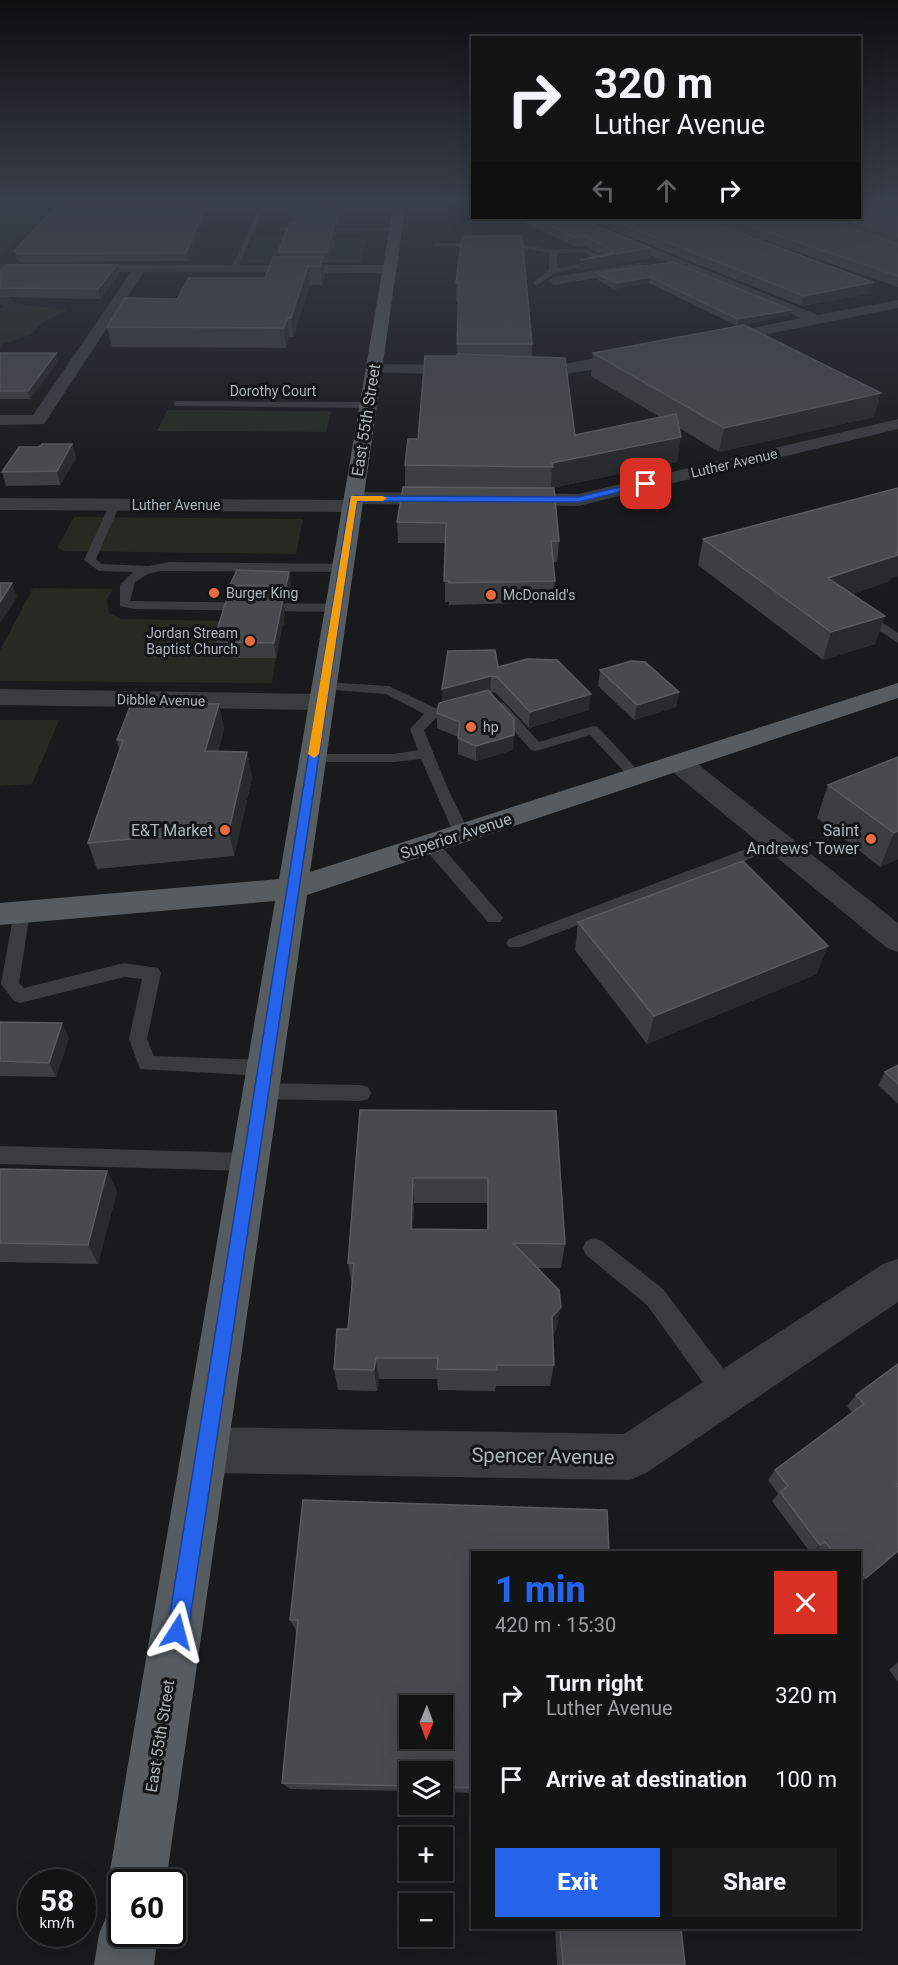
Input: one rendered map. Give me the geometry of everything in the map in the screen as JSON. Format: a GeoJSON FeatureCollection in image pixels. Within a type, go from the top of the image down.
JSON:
{"type":"FeatureCollection","features":[{"type":"Feature","properties":{"kind":"main road","name":"East 55th Street"},"geometry":{"type":"LineString","coordinates":[[139,1869],[206,1450],[291,889],[375,369],[385,294]]}},
{"type":"Feature","properties":{"kind":"main road","name":"Superior Avenue"},"geometry":{"type":"LineString","coordinates":[[11,913],[291,889],[898,690]]}},
{"type":"Feature","properties":{"kind":"main road"},"geometry":{"type":"LineString","coordinates":[[123,1965],[126,1947]]}},
{"type":"Feature","properties":{"kind":"street"},"geometry":{"type":"LineString","coordinates":[[0,420],[38,420],[123,294]]}},
{"type":"Feature","properties":{"kind":"street"},"geometry":{"type":"LineString","coordinates":[[753,294],[820,321]]}},
{"type":"Feature","properties":{"kind":"street"},"geometry":{"type":"LineString","coordinates":[[694,344],[820,321],[894,297]]}},
{"type":"Feature","properties":{"kind":"street"},"geometry":{"type":"LineString","coordinates":[[510,370],[555,370],[649,353]]}},
{"type":"Feature","properties":{"kind":"street"},"geometry":{"type":"LineString","coordinates":[[375,369],[487,370]]}},
{"type":"Feature","properties":{"kind":"street","name":"Luther Avenue"},"geometry":{"type":"LineString","coordinates":[[487,499],[578,500],[898,424]]}},
{"type":"Feature","properties":{"kind":"street","name":"Luther Avenue"},"geometry":{"type":"LineString","coordinates":[[0,504],[465,499]]}},
{"type":"Feature","properties":{"kind":"street","name":"Dibble Avenue"},"geometry":{"type":"LineString","coordinates":[[0,697],[323,694]]}},
{"type":"Feature","properties":{"kind":"street"},"geometry":{"type":"LineString","coordinates":[[679,763],[898,940]]}},
{"type":"Feature","properties":{"kind":"street","name":"Spencer Avenue"},"geometry":{"type":"LineString","coordinates":[[206,1450],[630,1457],[898,1278]]}},
{"type":"Feature","properties":{"kind":"lane","name":"Dorothy Court"},"geometry":{"type":"LineString","coordinates":[[177,404],[369,405]]}},
{"type":"Feature","properties":{"kind":"lane"},"geometry":{"type":"LineString","coordinates":[[115,504],[90,560],[99,567],[343,568]]}},
{"type":"Feature","properties":{"kind":"lane"},"geometry":{"type":"LineString","coordinates":[[149,569],[133,576],[124,585],[124,603],[177,607],[337,608]]}},
{"type":"Feature","properties":{"kind":"lane"},"geometry":{"type":"LineString","coordinates":[[855,609],[898,639]]}},
{"type":"Feature","properties":{"kind":"lane"},"geometry":{"type":"LineString","coordinates":[[323,694],[389,690],[433,713]]}},
{"type":"Feature","properties":{"kind":"lane"},"geometry":{"type":"LineString","coordinates":[[462,834],[425,754],[417,729],[433,713],[491,698],[536,747],[593,730],[637,777]]}},
{"type":"Feature","properties":{"kind":"lane"},"geometry":{"type":"LineString","coordinates":[[313,759],[394,758],[425,754]]}},
{"type":"Feature","properties":{"kind":"lane"},"geometry":{"type":"LineString","coordinates":[[515,943],[777,842]]}},
{"type":"Feature","properties":{"kind":"lane"},"geometry":{"type":"LineString","coordinates":[[430,844],[494,918]]}},
{"type":"Feature","properties":{"kind":"lane"},"geometry":{"type":"LineString","coordinates":[[11,913],[10,984],[20,996],[124,970],[152,973],[138,1039],[147,1064],[361,1093]]}},
{"type":"Feature","properties":{"kind":"lane"},"geometry":{"type":"LineString","coordinates":[[0,1155],[250,1162]]}},
{"type":"Feature","properties":{"kind":"lane"},"geometry":{"type":"LineString","coordinates":[[594,1248],[655,1297],[726,1393]]}},
{"type":"Feature","properties":{"kind":"shaded area"},"geometry":{"type":"Polygon","coordinates":[[[0,294],[5,294],[18,304],[68,310],[42,323],[30,335],[3,344],[0,349],[0,309],[3,306],[0,305],[0,294]]]}},
{"type":"Feature","properties":{"kind":"shaded area"},"geometry":{"type":"Polygon","coordinates":[[[167,410],[331,412],[326,432],[157,431],[167,410]]]}},
{"type":"Feature","properties":{"kind":"shaded area"},"geometry":{"type":"Polygon","coordinates":[[[74,517],[303,519],[296,554],[64,551],[57,548],[74,517]]]}},
{"type":"Feature","properties":{"kind":"shaded area"},"geometry":{"type":"Polygon","coordinates":[[[33,588],[113,589],[107,599],[109,613],[121,619],[285,622],[284,625],[224,626],[235,649],[276,658],[272,683],[0,681],[0,650],[33,588]]]}},
{"type":"Feature","properties":{"kind":"shaded area"},"geometry":{"type":"Polygon","coordinates":[[[0,720],[59,720],[32,784],[0,786],[0,720]]]}},
{"type":"Feature","properties":{"kind":"building"},"geometry":{"type":"Polygon","coordinates":[[[180,294],[299,294],[291,318],[287,318],[284,328],[107,327],[125,298],[177,299],[180,294]]]}},
{"type":"Feature","properties":{"kind":"building"},"geometry":{"type":"Polygon","coordinates":[[[459,294],[527,294],[532,344],[457,344],[459,294]]]}},
{"type":"Feature","properties":{"kind":"building"},"geometry":{"type":"Polygon","coordinates":[[[685,294],[751,294],[791,310],[738,319],[685,294]]]}},
{"type":"Feature","properties":{"kind":"building"},"geometry":{"type":"Polygon","coordinates":[[[744,325],[881,393],[724,428],[593,353],[744,325]]]}},
{"type":"Feature","properties":{"kind":"building"},"geometry":{"type":"Polygon","coordinates":[[[0,353],[56,353],[28,391],[0,391],[0,353]]]}},
{"type":"Feature","properties":{"kind":"building"},"geometry":{"type":"Polygon","coordinates":[[[457,354],[565,358],[575,435],[676,414],[681,437],[552,463],[553,467],[405,465],[408,439],[418,439],[425,356],[457,356],[457,354]]]}},
{"type":"Feature","properties":{"kind":"building"},"geometry":{"type":"Polygon","coordinates":[[[42,444],[72,444],[57,471],[2,472],[19,447],[39,447],[42,444]]]}},
{"type":"Feature","properties":{"kind":"building"},"geometry":{"type":"Polygon","coordinates":[[[403,487],[554,488],[559,541],[551,541],[555,581],[449,583],[449,581],[444,581],[446,523],[397,522],[403,487]]]}},
{"type":"Feature","properties":{"kind":"building"},"geometry":{"type":"Polygon","coordinates":[[[898,488],[898,552],[896,553],[898,555],[828,578],[885,616],[831,632],[703,539],[898,488]]]}},
{"type":"Feature","properties":{"kind":"building"},"geometry":{"type":"Polygon","coordinates":[[[237,570],[289,572],[286,586],[230,585],[237,570]]]}},
{"type":"Feature","properties":{"kind":"building"},"geometry":{"type":"Polygon","coordinates":[[[0,583],[12,583],[0,602],[0,583]]]}},
{"type":"Feature","properties":{"kind":"building"},"geometry":{"type":"Polygon","coordinates":[[[227,598],[283,599],[274,643],[230,642],[233,634],[216,633],[227,598]]]}},
{"type":"Feature","properties":{"kind":"building"},"geometry":{"type":"Polygon","coordinates":[[[495,650],[498,667],[527,659],[557,660],[591,694],[530,712],[497,677],[491,676],[442,689],[448,651],[495,650]]]}},
{"type":"Feature","properties":{"kind":"building"},"geometry":{"type":"Polygon","coordinates":[[[631,661],[645,662],[679,692],[637,705],[600,670],[631,661]]]}},
{"type":"Feature","properties":{"kind":"building"},"geometry":{"type":"Polygon","coordinates":[[[488,690],[514,719],[514,735],[476,746],[458,738],[460,722],[437,713],[439,703],[488,690]]]}},
{"type":"Feature","properties":{"kind":"building"},"geometry":{"type":"Polygon","coordinates":[[[132,702],[219,704],[205,751],[247,752],[229,830],[88,843],[123,740],[117,740],[132,702]]]}},
{"type":"Feature","properties":{"kind":"building"},"geometry":{"type":"Polygon","coordinates":[[[898,757],[898,831],[894,833],[828,785],[898,757]]]}},
{"type":"Feature","properties":{"kind":"building"},"geometry":{"type":"Polygon","coordinates":[[[743,861],[828,946],[654,1016],[578,922],[743,861]]]}},
{"type":"Feature","properties":{"kind":"building"},"geometry":{"type":"Polygon","coordinates":[[[0,1022],[62,1023],[49,1063],[0,1061],[0,1022]]]}},
{"type":"Feature","properties":{"kind":"building"},"geometry":{"type":"Polygon","coordinates":[[[898,1065],[898,1084],[885,1072],[898,1065]]]}},
{"type":"Feature","properties":{"kind":"building"},"geometry":{"type":"Polygon","coordinates":[[[360,1110],[556,1111],[565,1244],[513,1243],[559,1290],[561,1307],[552,1317],[554,1365],[497,1365],[497,1370],[437,1369],[438,1358],[376,1358],[374,1370],[334,1369],[337,1329],[348,1329],[354,1263],[348,1263],[360,1110]],[[413,1178],[411,1229],[488,1230],[488,1178],[413,1178]]]}},
{"type":"Feature","properties":{"kind":"building"},"geometry":{"type":"Polygon","coordinates":[[[0,1169],[107,1171],[88,1245],[0,1243],[0,1169]]]}},
{"type":"Feature","properties":{"kind":"building"},"geometry":{"type":"Polygon","coordinates":[[[898,1364],[898,1483],[896,1485],[898,1487],[898,1551],[866,1578],[861,1571],[861,1551],[832,1551],[825,1542],[820,1545],[780,1492],[788,1486],[775,1470],[864,1404],[856,1395],[898,1364]]]}},
{"type":"Feature","properties":{"kind":"building"},"geometry":{"type":"Polygon","coordinates":[[[303,1500],[607,1510],[609,1551],[471,1551],[471,1788],[453,1787],[453,1761],[399,1761],[399,1786],[282,1783],[298,1620],[290,1620],[303,1500]]]}},
{"type":"Feature","properties":{"kind":"building"},"geometry":{"type":"Polygon","coordinates":[[[560,1929],[681,1929],[685,1965],[563,1965],[560,1929]]]}},
{"type":"Feature","properties":{"kind":"slow traffic"},"geometry":{"type":"LineString","coordinates":[[314,754],[354,498],[383,498]]}},
{"type":"Feature","properties":{"kind":"place","name":"Burger King"},"geometry":{"type":"Point","coordinates":[214,593]}},
{"type":"Feature","properties":{"kind":"place","name":"McDonald's"},"geometry":{"type":"Point","coordinates":[491,595]}},
{"type":"Feature","properties":{"kind":"place","name":"Jordan Stream Baptist Church"},"geometry":{"type":"Point","coordinates":[250,641]}},
{"type":"Feature","properties":{"kind":"place","name":"hp"},"geometry":{"type":"Point","coordinates":[471,727]}},
{"type":"Feature","properties":{"kind":"place","name":"E&T Market"},"geometry":{"type":"Point","coordinates":[225,830]}},
{"type":"Feature","properties":{"kind":"place","name":"Saint Andrews' Tower"},"geometry":{"type":"Point","coordinates":[871,839]}},
{"type":"Feature","properties":{"kind":"route"},"geometry":{"type":"LineString","coordinates":[[177,1632],[291,889],[354,498],[578,500],[646,484]]}}]}
